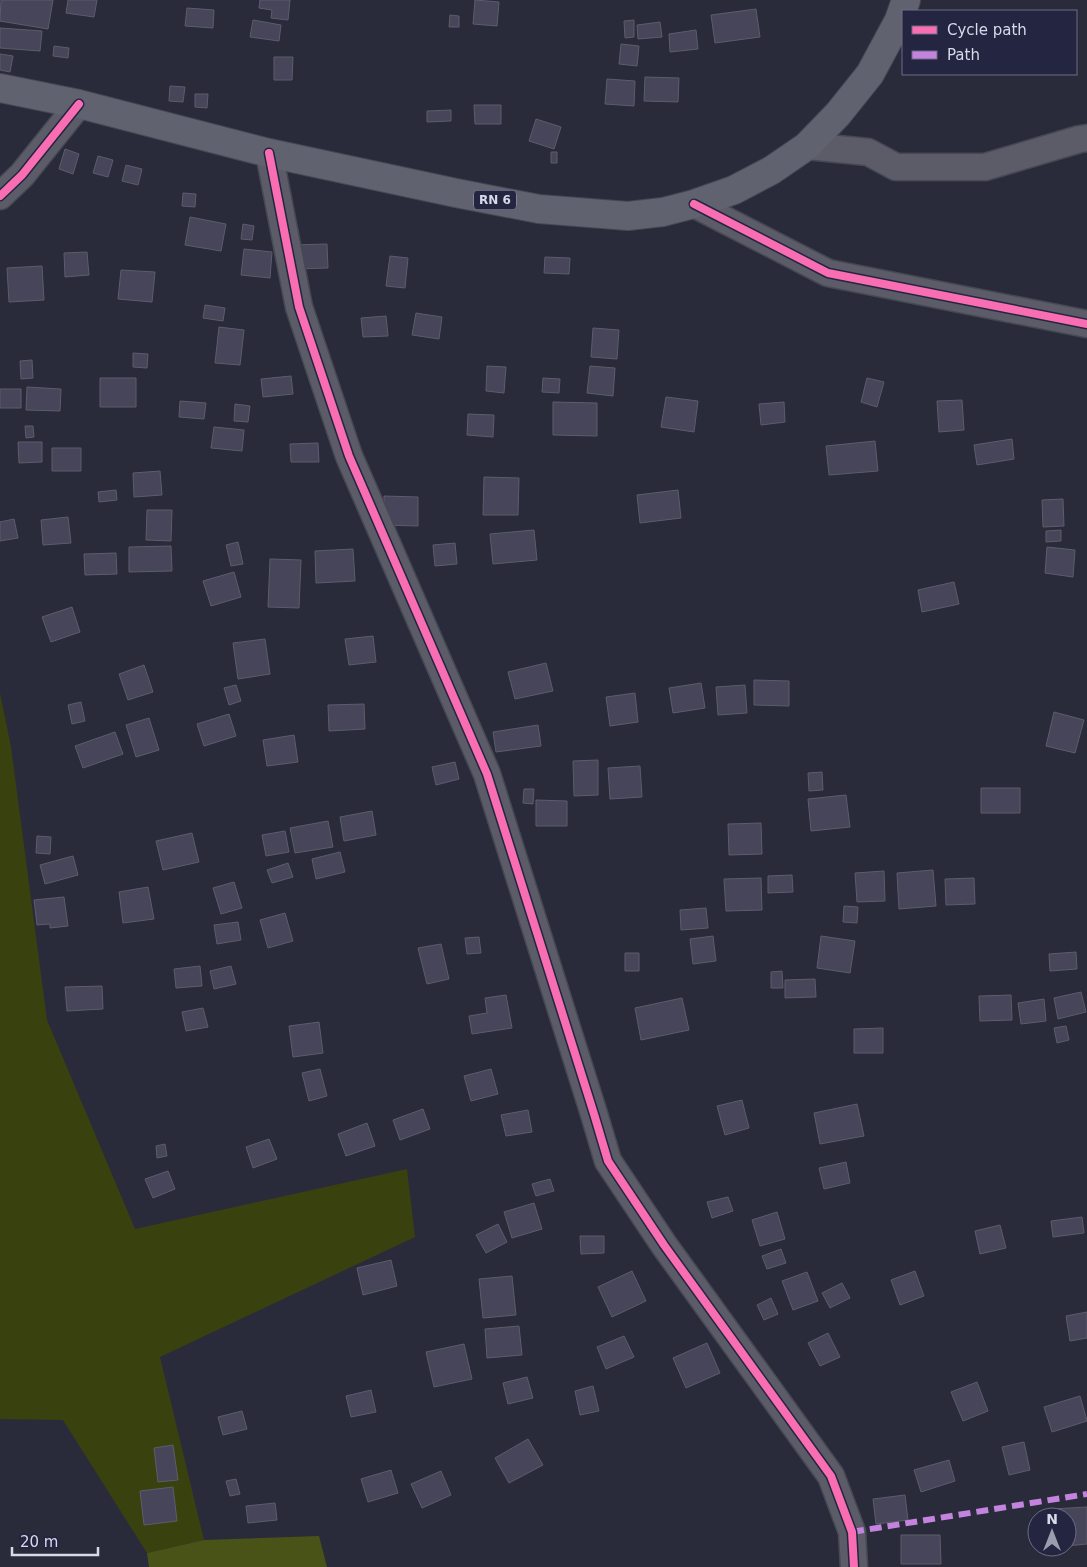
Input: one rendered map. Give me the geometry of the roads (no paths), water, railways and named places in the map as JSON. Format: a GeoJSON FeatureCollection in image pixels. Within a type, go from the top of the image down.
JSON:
{"type":"FeatureCollection","features":[{"type":"Feature","properties":{"kind":"main road","name":"RN 6"},"geometry":{"type":"LineString","coordinates":[[0,88],[79,104],[269,153],[539,209],[628,216],[663,212],[694,204],[734,190],[772,170],[808,146],[838,114],[870,74],[902,11]]}},
{"type":"Feature","properties":{"kind":"street"},"geometry":{"type":"LineString","coordinates":[[0,196],[22,175],[79,104]]}},
{"type":"Feature","properties":{"kind":"street"},"geometry":{"type":"LineString","coordinates":[[808,146],[868,152],[896,167],[985,167],[1087,138]]}},
{"type":"Feature","properties":{"kind":"street"},"geometry":{"type":"LineString","coordinates":[[269,153],[299,307],[348,456],[487,774],[608,1161],[664,1245],[831,1476],[852,1532],[854,1567]]}},
{"type":"Feature","properties":{"kind":"street"},"geometry":{"type":"LineString","coordinates":[[694,204],[828,273],[1087,324]]}}]}
